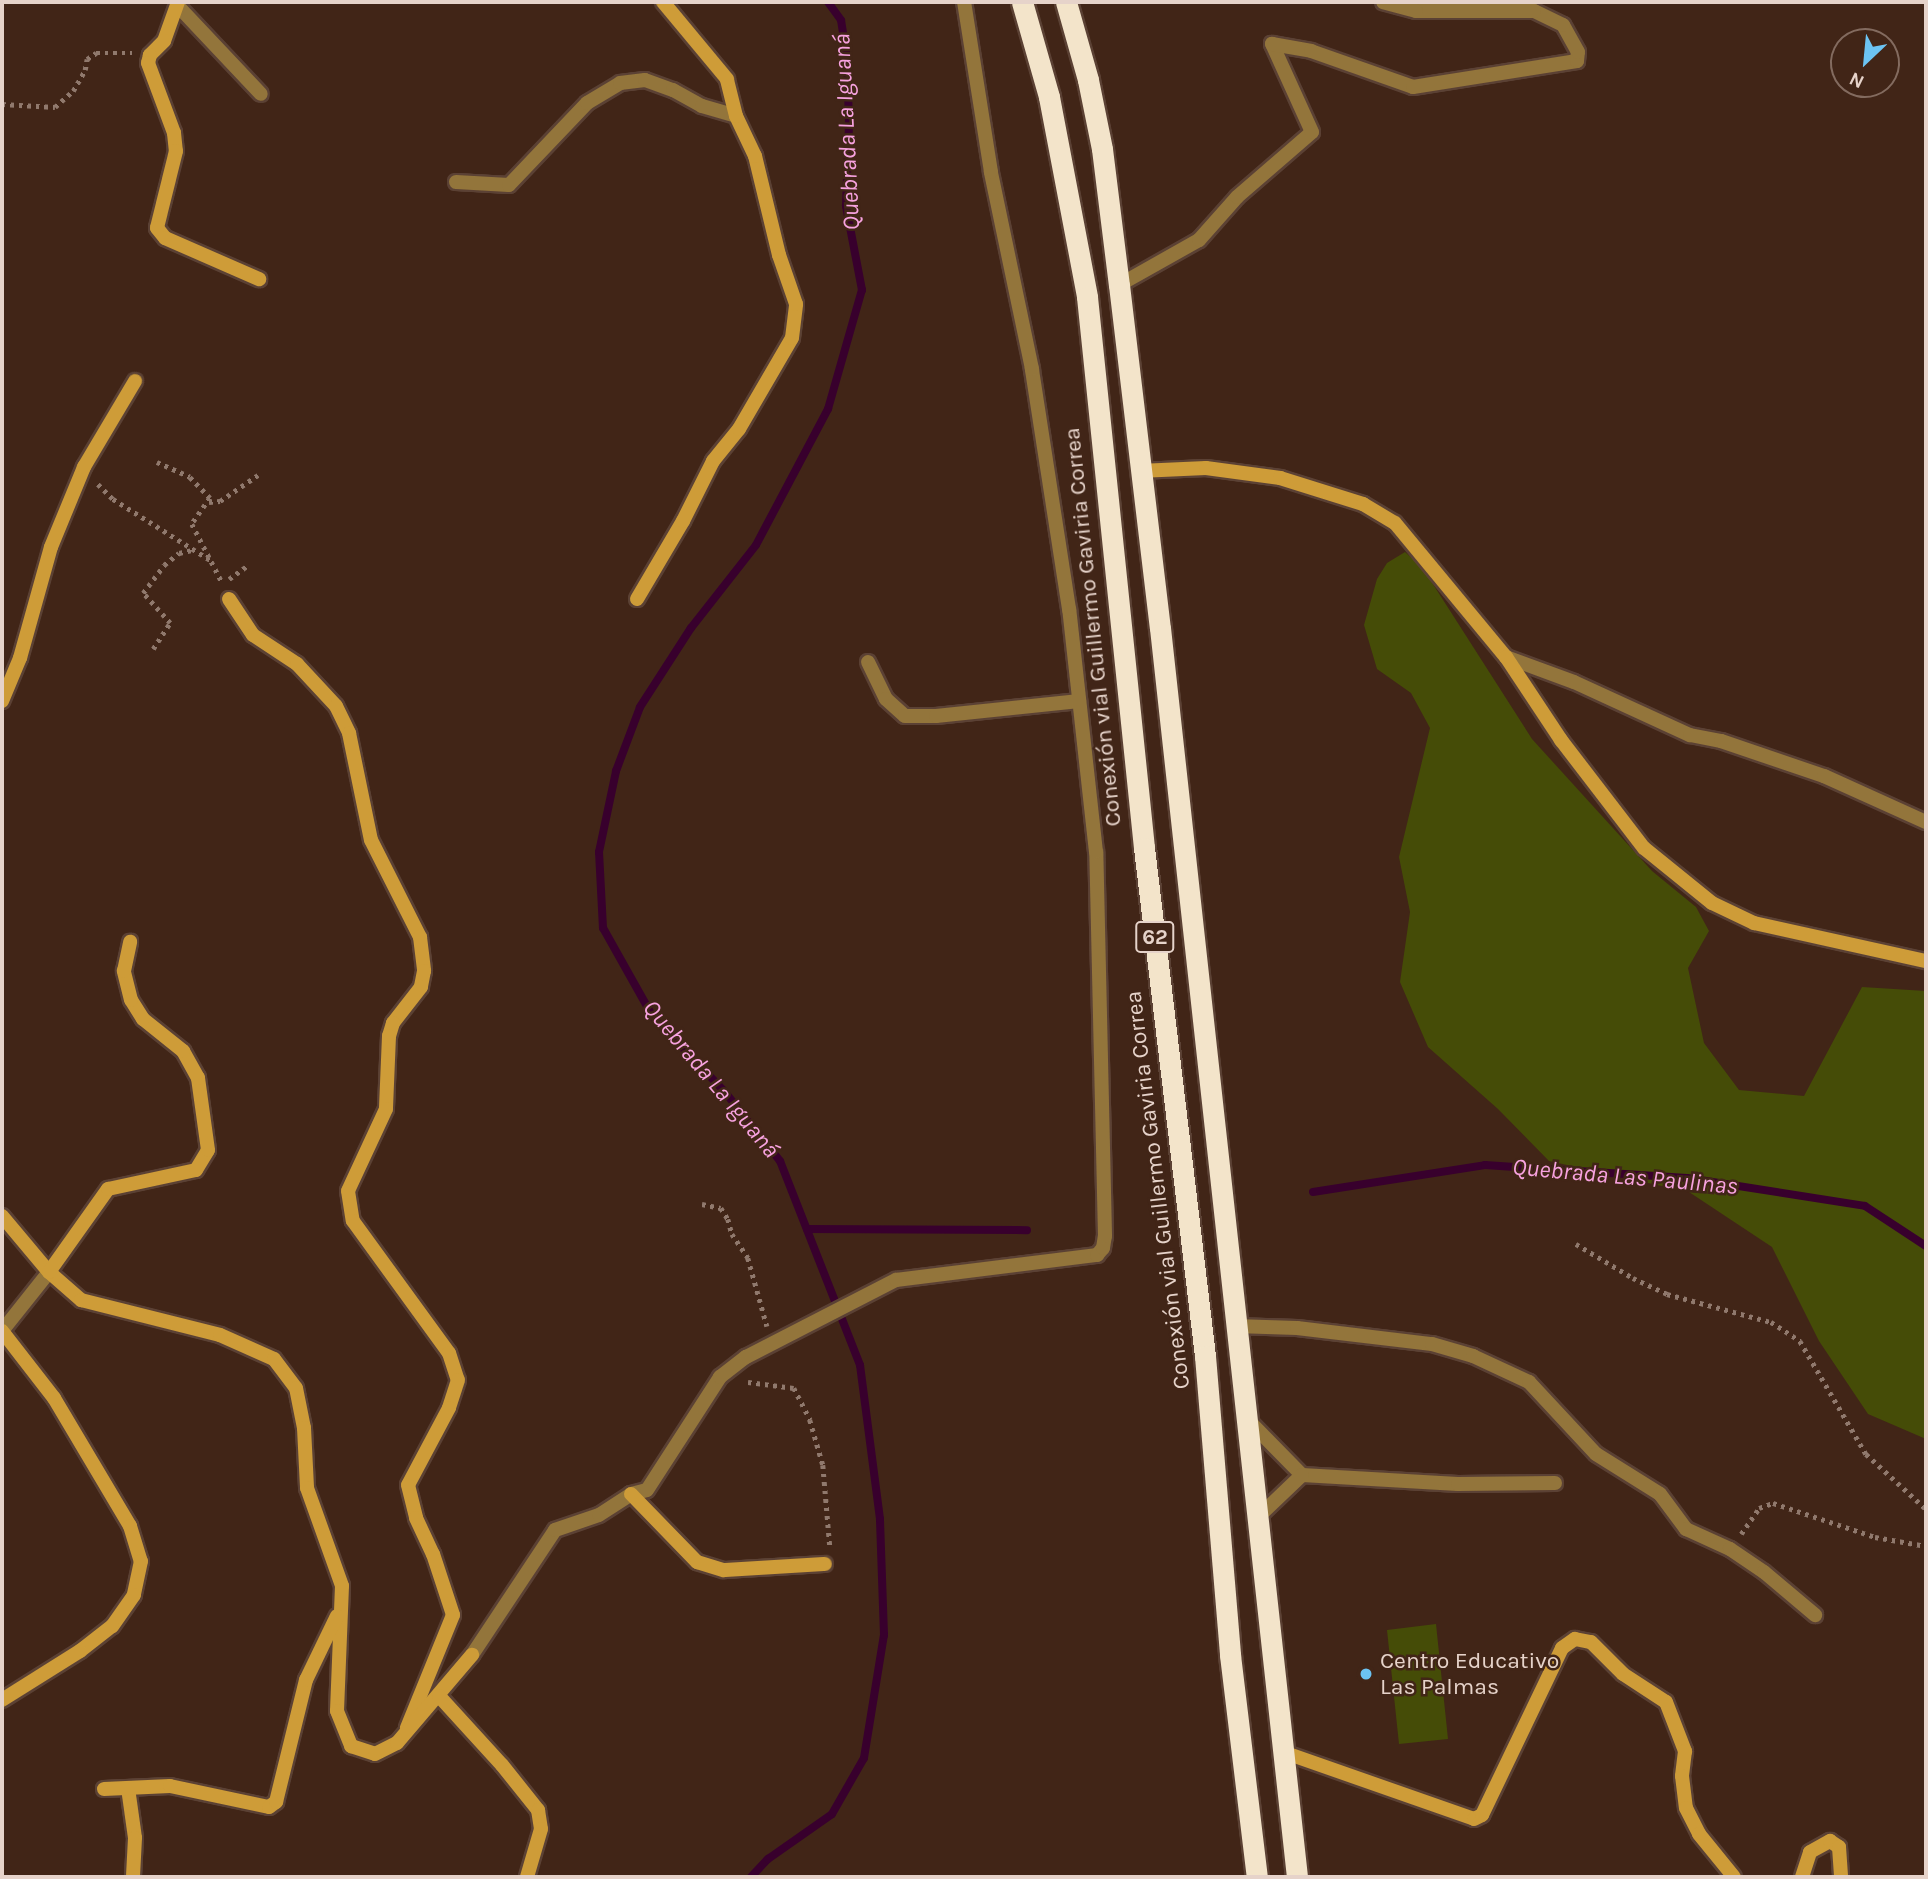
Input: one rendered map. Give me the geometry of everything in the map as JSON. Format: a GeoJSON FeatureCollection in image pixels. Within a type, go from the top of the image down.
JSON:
{"type":"FeatureCollection","features":[{"type":"Feature","properties":{"kind":"highway","name":"Conexión vial Guillermo Gaviria Correa"},"geometry":{"type":"LineString","coordinates":[[1022,2],[1049,97],[1087,297],[1144,848],[1205,1356],[1230,1655],[1256,1877]]}},
{"type":"Feature","properties":{"kind":"highway","name":"62"},"geometry":{"type":"LineString","coordinates":[[1066,2],[1088,80],[1102,149],[1119,285],[1139,471],[1162,642],[1297,1877]]}},
{"type":"Feature","properties":{"kind":"street"},"geometry":{"type":"LineString","coordinates":[[637,599],[683,521],[713,461],[739,429],[792,338],[796,304],[779,255],[755,156],[736,116],[727,79],[663,2]]}},
{"type":"Feature","properties":{"kind":"street"},"geometry":{"type":"LineString","coordinates":[[2,1216],[49,1272],[81,1300],[220,1335],[274,1359],[296,1388],[304,1428],[307,1488],[342,1586],[337,1711],[351,1746],[375,1754],[397,1743],[407,1728],[439,1696],[472,1655],[555,1530],[598,1515],[631,1494],[647,1490],[720,1377],[746,1357],[896,1280],[1097,1255],[1105,1236],[1096,852],[1069,609],[1032,369],[991,172],[964,2]]}},
{"type":"Feature","properties":{"kind":"street"},"geometry":{"type":"LineString","coordinates":[[1119,285],[1199,240],[1237,197],[1312,132],[1272,44],[1311,51],[1413,87],[1577,61],[1578,52],[1563,26],[1534,11],[1416,11],[1384,2]]}},
{"type":"Feature","properties":{"kind":"street"},"geometry":{"type":"LineString","coordinates":[[260,279],[159,234],[157,228],[176,152],[174,133],[148,63],[150,55],[164,41],[177,3],[261,94]]}},
{"type":"Feature","properties":{"kind":"street"},"geometry":{"type":"LineString","coordinates":[[456,182],[509,185],[587,103],[620,83],[645,80],[673,90],[702,106],[736,116]]}},
{"type":"Feature","properties":{"kind":"street"},"geometry":{"type":"LineString","coordinates":[[2,701],[20,658],[51,547],[84,467],[135,381]]}},
{"type":"Feature","properties":{"kind":"street"},"geometry":{"type":"LineString","coordinates":[[1139,471],[1206,468],[1280,478],[1363,504],[1395,523],[1415,543],[1506,657],[1562,740],[1644,848],[1712,903],[1754,923],[1926,961]]}},
{"type":"Feature","properties":{"kind":"street"},"geometry":{"type":"LineString","coordinates":[[229,599],[253,635],[297,664],[336,706],[349,733],[371,840],[420,937],[424,971],[421,986],[416,997],[393,1023],[388,1036],[386,1109],[348,1191],[352,1221],[449,1353],[458,1380],[450,1408],[408,1485],[416,1518],[433,1554],[453,1615],[407,1728]]}},
{"type":"Feature","properties":{"kind":"street"},"geometry":{"type":"LineString","coordinates":[[1506,657],[1574,682],[1690,735],[1721,741],[1824,776],[1926,822]]}},
{"type":"Feature","properties":{"kind":"street"},"geometry":{"type":"LineString","coordinates":[[868,662],[886,699],[905,716],[962,714],[1079,701]]}},
{"type":"Feature","properties":{"kind":"street"},"geometry":{"type":"LineString","coordinates":[[2,1700],[79,1651],[112,1626],[134,1595],[141,1561],[130,1526],[54,1398],[2,1331],[49,1272],[108,1189],[196,1170],[208,1150],[198,1078],[183,1051],[144,1018],[131,1000],[124,971],[130,942]]}},
{"type":"Feature","properties":{"kind":"street"},"geometry":{"type":"LineString","coordinates":[[1235,1326],[1297,1328],[1432,1344],[1473,1356],[1529,1382],[1596,1454],[1660,1494],[1686,1530],[1730,1549],[1764,1572],[1815,1615]]}},
{"type":"Feature","properties":{"kind":"street"},"geometry":{"type":"LineString","coordinates":[[1246,1418],[1302,1475],[1458,1484],[1555,1483]]}},
{"type":"Feature","properties":{"kind":"street"},"geometry":{"type":"LineString","coordinates":[[1257,1518],[1302,1475]]}},
{"type":"Feature","properties":{"kind":"street"},"geometry":{"type":"LineString","coordinates":[[631,1494],[696,1562],[724,1570],[825,1564]]}},
{"type":"Feature","properties":{"kind":"street"},"geometry":{"type":"LineString","coordinates":[[104,1789],[170,1786],[256,1807],[269,1807],[276,1802],[306,1680],[343,1603]]}},
{"type":"Feature","properties":{"kind":"street"},"geometry":{"type":"LineString","coordinates":[[1283,1752],[1474,1819],[1482,1815],[1562,1648],[1575,1639],[1591,1642],[1623,1674],[1666,1702],[1685,1751],[1682,1776],[1686,1808],[1699,1834],[1734,1877]]}},
{"type":"Feature","properties":{"kind":"street"},"geometry":{"type":"LineString","coordinates":[[439,1696],[538,1810],[541,1829],[527,1877]]}},
{"type":"Feature","properties":{"kind":"street"},"geometry":{"type":"LineString","coordinates":[[128,1788],[135,1838],[133,1877]]}},
{"type":"Feature","properties":{"kind":"street"},"geometry":{"type":"LineString","coordinates":[[1802,1877],[1810,1852],[1830,1841],[1839,1847],[1841,1877]]}},
{"type":"Feature","properties":{"kind":"path"},"geometry":{"type":"LineString","coordinates":[[2,104],[55,107],[73,91],[87,59],[96,52],[150,55]]}},
{"type":"Feature","properties":{"kind":"path"},"geometry":{"type":"LineString","coordinates":[[157,462],[190,477],[203,487],[210,498],[198,511],[192,524],[229,599]]}},
{"type":"Feature","properties":{"kind":"path"},"geometry":{"type":"LineString","coordinates":[[84,467],[113,499],[212,562]]}},
{"type":"Feature","properties":{"kind":"path"},"geometry":{"type":"LineString","coordinates":[[208,502],[220,501],[258,475]]}},
{"type":"Feature","properties":{"kind":"path"},"geometry":{"type":"LineString","coordinates":[[153,649],[170,622],[144,593],[164,565],[179,553],[192,550]]}},
{"type":"Feature","properties":{"kind":"path"},"geometry":{"type":"LineString","coordinates":[[223,584],[247,566]]}},
{"type":"Feature","properties":{"kind":"path"},"geometry":{"type":"LineString","coordinates":[[702,1204],[721,1208],[728,1219],[732,1234],[748,1258],[773,1343]]}},
{"type":"Feature","properties":{"kind":"path"},"geometry":{"type":"LineString","coordinates":[[1576,1244],[1633,1278],[1667,1294],[1771,1322],[1800,1341],[1867,1454],[1926,1509]]}},
{"type":"Feature","properties":{"kind":"path"},"geometry":{"type":"LineString","coordinates":[[720,1377],[794,1388],[810,1420],[823,1465],[830,1549],[825,1564]]}},
{"type":"Feature","properties":{"kind":"path"},"geometry":{"type":"LineString","coordinates":[[1730,1549],[1759,1508],[1773,1503],[1875,1536],[1926,1546]]}},
{"type":"Feature","properties":{"kind":"green space"},"geometry":{"type":"Polygon","coordinates":[[[1405,552],[1422,567],[1532,739],[1652,871],[1696,907],[1709,931],[1688,968],[1704,1043],[1739,1090],[1804,1096],[1862,987],[1926,991],[1926,1439],[1868,1414],[1819,1341],[1772,1247],[1689,1192],[1549,1161],[1498,1109],[1428,1047],[1400,982],[1410,912],[1399,857],[1430,728],[1411,693],[1377,669],[1364,625],[1377,579],[1387,563],[1405,552]]]}},
{"type":"Feature","properties":{"kind":"green space"},"geometry":{"type":"Polygon","coordinates":[[[1436,1624],[1448,1739],[1399,1744],[1387,1630],[1436,1624]]]}},
{"type":"Feature","properties":{"kind":"waterway","name":"Quebrada La Iguaná"},"geometry":{"type":"LineString","coordinates":[[751,1877],[768,1859],[832,1814],[864,1758],[884,1635],[880,1519],[860,1365],[780,1161],[725,1092],[653,1017],[603,928],[599,852],[616,771],[640,707],[691,628],[756,545],[828,409],[862,290],[846,206],[849,124],[847,58],[841,20],[828,2]]}},
{"type":"Feature","properties":{"kind":"waterway","name":"Quebrada Las Paulinas"},"geometry":{"type":"LineString","coordinates":[[1313,1192],[1485,1165],[1687,1178],[1865,1206],[1926,1246]]}},
{"type":"Feature","properties":{"kind":"waterway","name":"Quebrada Las Paulinas"},"geometry":{"type":"LineString","coordinates":[[807,1229],[1027,1230]]}},
{"type":"Feature","properties":{"kind":"place","name":"Centro Educativo Las Palmas"},"geometry":{"type":"Point","coordinates":[1366,1674]}}]}
